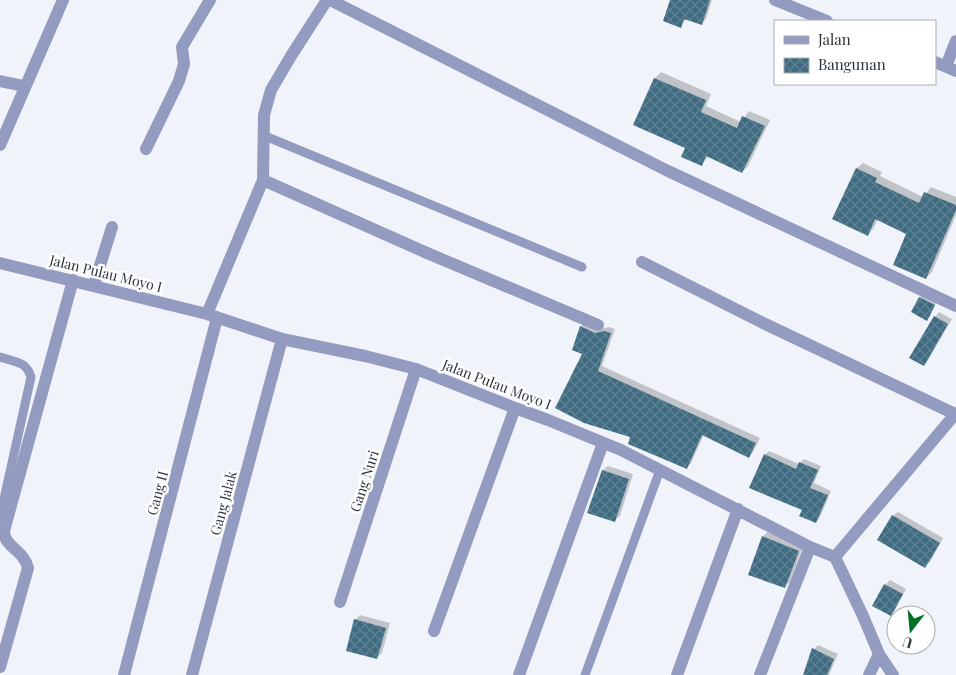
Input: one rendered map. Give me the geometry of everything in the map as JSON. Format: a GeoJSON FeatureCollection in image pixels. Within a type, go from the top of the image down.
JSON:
{"type":"FeatureCollection","features":[{"type":"Feature","properties":{"kind":"street"},"geometry":{"type":"LineString","coordinates":[[0,145],[63,0]]}},
{"type":"Feature","properties":{"kind":"street"},"geometry":{"type":"LineString","coordinates":[[146,149],[179,81],[184,64],[182,47],[210,0]]}},
{"type":"Feature","properties":{"kind":"street"},"geometry":{"type":"LineString","coordinates":[[328,0],[668,171],[956,306]]}},
{"type":"Feature","properties":{"kind":"street","name":"Gang II"},"geometry":{"type":"LineString","coordinates":[[124,675],[212,316],[262,180],[265,136],[264,115],[271,90],[328,0]]}},
{"type":"Feature","properties":{"kind":"street"},"geometry":{"type":"LineString","coordinates":[[775,0],[825,20]]}},
{"type":"Feature","properties":{"kind":"street"},"geometry":{"type":"LineString","coordinates":[[946,66],[956,41]]}},
{"type":"Feature","properties":{"kind":"street"},"geometry":{"type":"LineString","coordinates":[[0,81],[24,86]]}},
{"type":"Feature","properties":{"kind":"street"},"geometry":{"type":"LineString","coordinates":[[262,180],[427,253],[598,325]]}},
{"type":"Feature","properties":{"kind":"street"},"geometry":{"type":"LineString","coordinates":[[94,285],[112,227]]}},
{"type":"Feature","properties":{"kind":"street"},"geometry":{"type":"LineString","coordinates":[[642,262],[763,323],[955,414],[835,557],[864,616],[879,654],[893,675]]}},
{"type":"Feature","properties":{"kind":"street","name":"Jalan Pulau Moyo I"},"geometry":{"type":"LineString","coordinates":[[0,263],[212,316],[282,339],[365,356],[416,369],[603,443],[738,509],[810,547],[835,557]]}},
{"type":"Feature","properties":{"kind":"street"},"geometry":{"type":"LineString","coordinates":[[0,667],[28,568],[23,556],[5,539],[4,530],[73,280]]}},
{"type":"Feature","properties":{"kind":"street","name":"Gang Jalak"},"geometry":{"type":"LineString","coordinates":[[192,675],[282,339]]}},
{"type":"Feature","properties":{"kind":"street","name":"Gang Nuri"},"geometry":{"type":"LineString","coordinates":[[340,602],[416,369]]}},
{"type":"Feature","properties":{"kind":"street"},"geometry":{"type":"LineString","coordinates":[[434,631],[515,408]]}},
{"type":"Feature","properties":{"kind":"street"},"geometry":{"type":"LineString","coordinates":[[519,675],[603,443]]}},
{"type":"Feature","properties":{"kind":"street"},"geometry":{"type":"LineString","coordinates":[[677,675],[738,509]]}},
{"type":"Feature","properties":{"kind":"street"},"geometry":{"type":"LineString","coordinates":[[760,675],[810,547]]}},
{"type":"Feature","properties":{"kind":"street"},"geometry":{"type":"LineString","coordinates":[[869,675],[879,654]]}},
{"type":"Feature","properties":{"kind":"lane"},"geometry":{"type":"LineString","coordinates":[[265,136],[582,267]]}},
{"type":"Feature","properties":{"kind":"lane"},"geometry":{"type":"LineString","coordinates":[[0,357],[25,364],[29,369],[31,377],[0,517]]}},
{"type":"Feature","properties":{"kind":"lane"},"geometry":{"type":"LineString","coordinates":[[585,675],[660,470]]}},
{"type":"Feature","properties":{"kind":"building"},"geometry":{"type":"Polygon","coordinates":[[[670,0],[710,0],[702,25],[684,19],[681,28],[663,21],[670,0]]]}},
{"type":"Feature","properties":{"kind":"building"},"geometry":{"type":"Polygon","coordinates":[[[654,78],[706,100],[701,112],[737,128],[742,116],[765,126],[742,173],[706,156],[702,166],[681,157],[685,148],[633,125],[654,78]]]}},
{"type":"Feature","properties":{"kind":"building"},"geometry":{"type":"Polygon","coordinates":[[[856,168],[877,178],[875,182],[919,203],[924,192],[956,205],[956,210],[926,279],[893,265],[906,234],[875,219],[868,236],[832,219],[856,168]]]}},
{"type":"Feature","properties":{"kind":"building"},"geometry":{"type":"Polygon","coordinates":[[[919,297],[935,305],[927,321],[911,312],[919,297]]]}},
{"type":"Feature","properties":{"kind":"building"},"geometry":{"type":"Polygon","coordinates":[[[934,316],[948,324],[924,366],[909,358],[934,316]]]}},
{"type":"Feature","properties":{"kind":"building"},"geometry":{"type":"Polygon","coordinates":[[[580,326],[595,333],[604,331],[611,333],[598,371],[756,443],[749,458],[702,435],[687,469],[628,444],[630,437],[584,423],[555,408],[582,354],[572,350],[580,326]]]}},
{"type":"Feature","properties":{"kind":"building"},"geometry":{"type":"Polygon","coordinates":[[[764,454],[796,469],[799,462],[818,470],[810,488],[828,495],[816,523],[799,516],[802,510],[749,488],[764,454]]]}},
{"type":"Feature","properties":{"kind":"building"},"geometry":{"type":"Polygon","coordinates":[[[602,470],[629,479],[615,522],[587,513],[602,470]]]}},
{"type":"Feature","properties":{"kind":"building"},"geometry":{"type":"Polygon","coordinates":[[[892,515],[940,543],[925,568],[877,540],[892,515]]]}},
{"type":"Feature","properties":{"kind":"building"},"geometry":{"type":"Polygon","coordinates":[[[762,536],[799,551],[785,588],[748,575],[762,536]]]}},
{"type":"Feature","properties":{"kind":"building"},"geometry":{"type":"Polygon","coordinates":[[[884,584],[903,594],[897,605],[886,605],[886,613],[872,606],[884,584]]]}},
{"type":"Feature","properties":{"kind":"building"},"geometry":{"type":"Polygon","coordinates":[[[354,619],[386,628],[377,659],[346,651],[354,619]]]}},
{"type":"Feature","properties":{"kind":"building"},"geometry":{"type":"Polygon","coordinates":[[[812,648],[834,659],[827,675],[803,675],[812,648]]]}}]}
